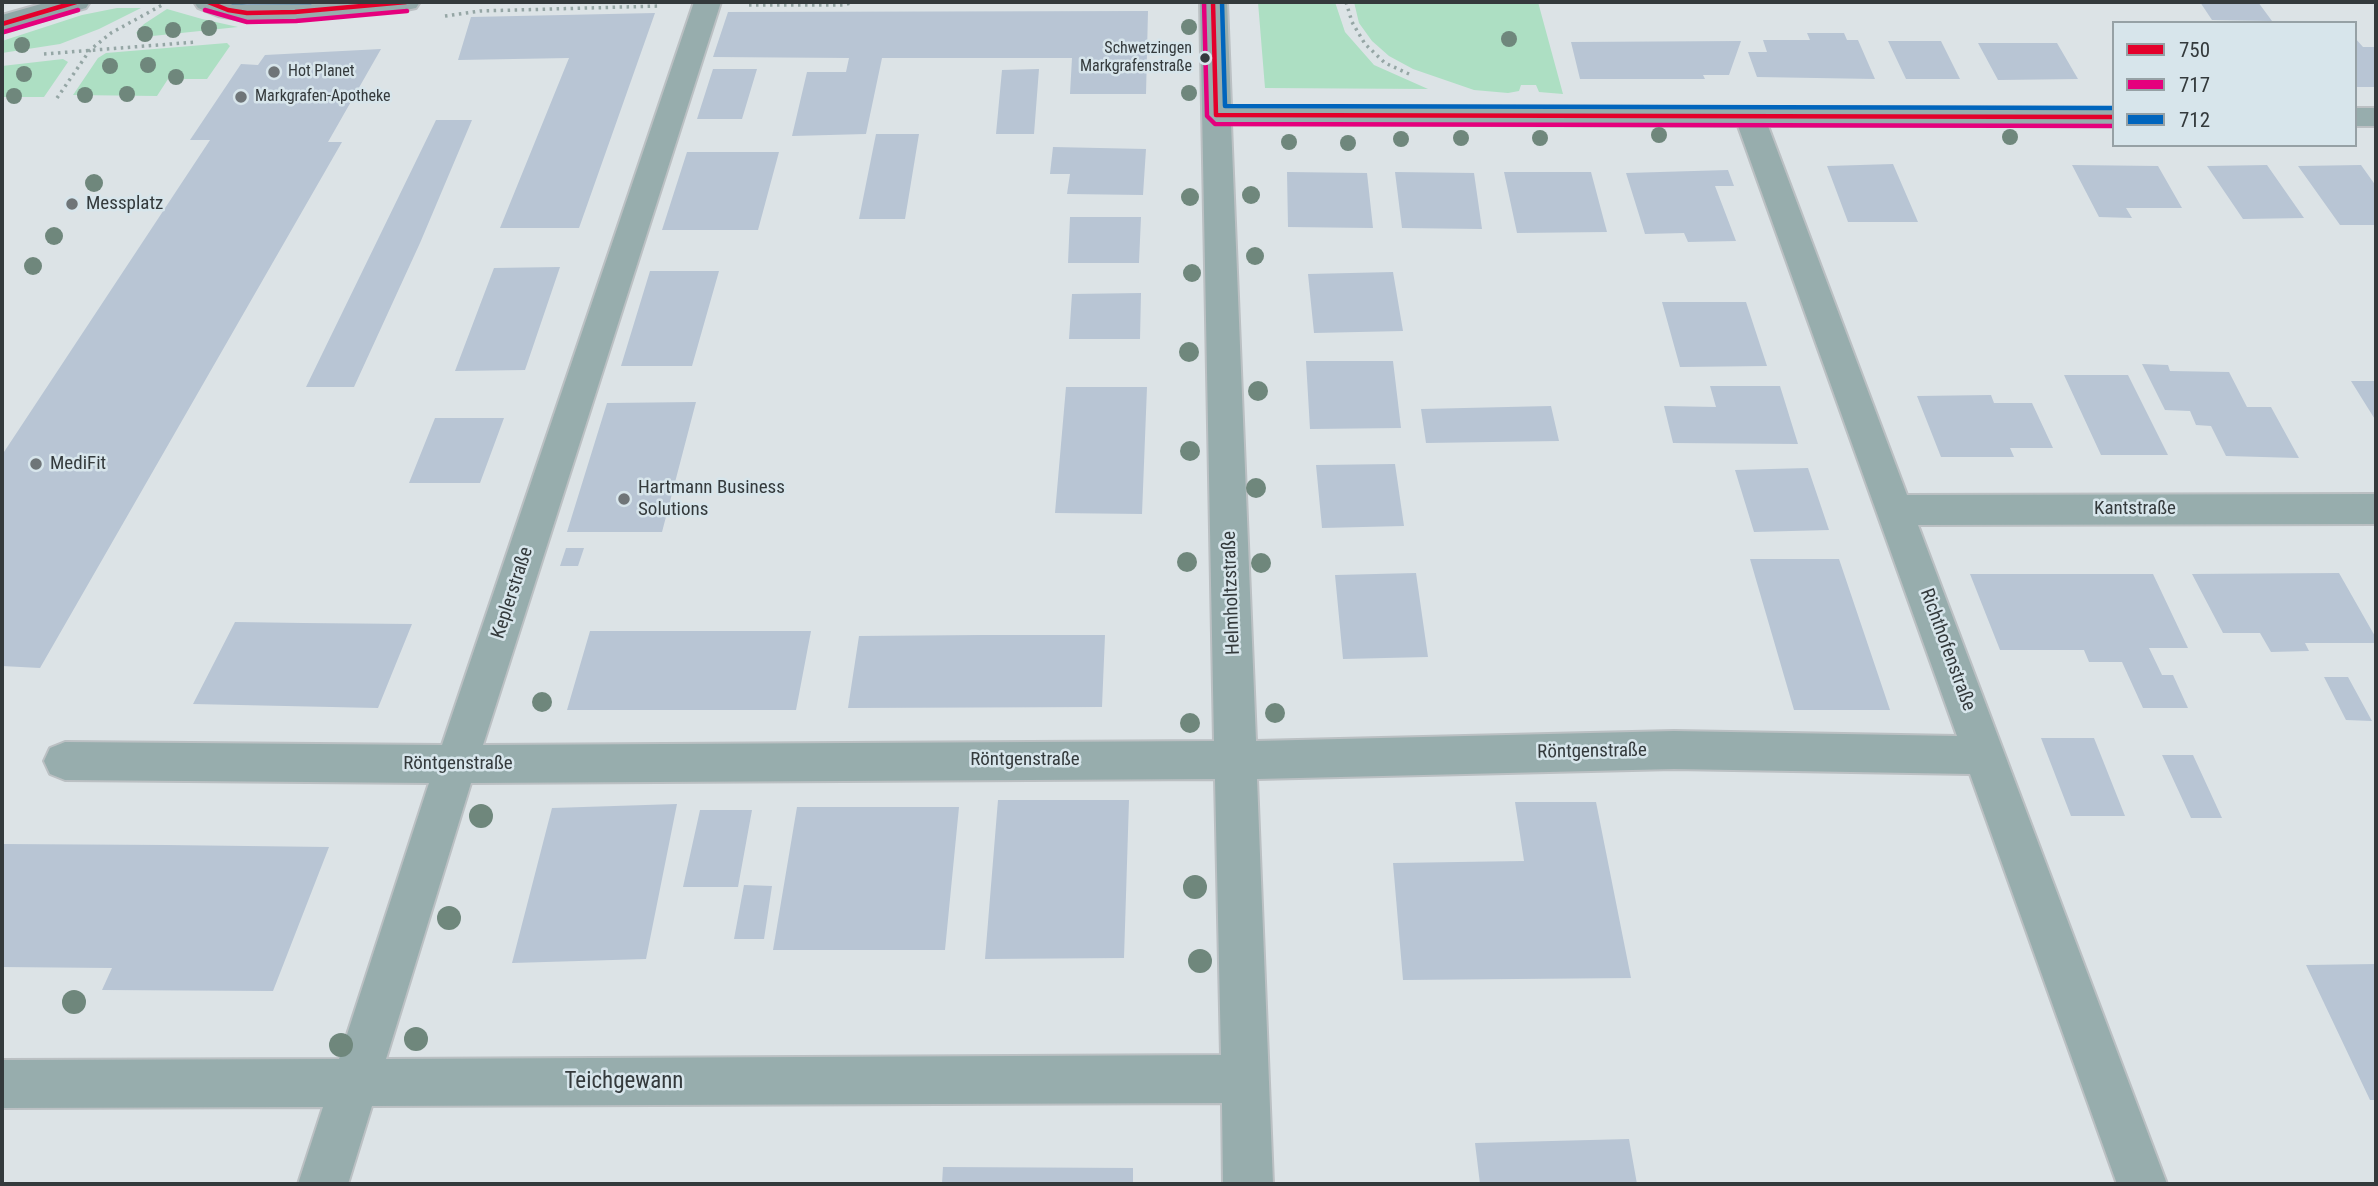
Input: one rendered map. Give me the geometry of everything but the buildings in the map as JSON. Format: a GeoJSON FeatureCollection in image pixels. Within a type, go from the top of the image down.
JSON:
{"type":"FeatureCollection","features":[{"type":"Feature","properties":{"kind":"main road"},"geometry":{"type":"LineString","coordinates":[[3,23],[76,2]]}},
{"type":"Feature","properties":{"kind":"street"},"geometry":{"type":"LineString","coordinates":[[208,2],[228,10],[247,13],[295,12],[406,2]]}},
{"type":"Feature","properties":{"kind":"street","name":"Keplerstraße"},"geometry":{"type":"LineString","coordinates":[[323,1184],[456,764],[707,2]]}},
{"type":"Feature","properties":{"kind":"street","name":"Helmholtzstraße"},"geometry":{"type":"LineString","coordinates":[[1213,2],[1248,1184]]}},
{"type":"Feature","properties":{"kind":"street"},"geometry":{"type":"LineString","coordinates":[[1216,115],[2112,117]]}},
{"type":"Feature","properties":{"kind":"street","name":"Richthofenstraße"},"geometry":{"type":"LineString","coordinates":[[1750,117],[2142,1184]]}},
{"type":"Feature","properties":{"kind":"street"},"geometry":{"type":"LineString","coordinates":[[2357,117],[2376,117]]}},
{"type":"Feature","properties":{"kind":"street","name":"Kantstraße"},"geometry":{"type":"LineString","coordinates":[[1895,510],[2376,509]]}},
{"type":"Feature","properties":{"kind":"street","name":"Röntgenstraße"},"geometry":{"type":"LineString","coordinates":[[65,761],[456,764],[1299,760],[1674,750],[1986,755]]}},
{"type":"Feature","properties":{"kind":"street","name":"Teichgewann"},"geometry":{"type":"LineString","coordinates":[[2,1084],[1246,1079]]}},
{"type":"Feature","properties":{"kind":"path"},"geometry":{"type":"LineString","coordinates":[[57,98],[90,50],[111,33],[168,2]]}},
{"type":"Feature","properties":{"kind":"path"},"geometry":{"type":"LineString","coordinates":[[1346,2],[1352,22],[1365,44],[1385,62],[1419,78]]}},
{"type":"Feature","properties":{"kind":"green space"},"geometry":{"type":"Polygon","coordinates":[[[1258,2],[1335,2],[1345,32],[1374,65],[1428,89],[1265,88],[1258,2]]]}},
{"type":"Feature","properties":{"kind":"green space"},"geometry":{"type":"Polygon","coordinates":[[[1354,2],[1538,2],[1563,94],[1539,92],[1536,85],[1521,85],[1519,91],[1508,93],[1474,90],[1413,69],[1389,56],[1372,41],[1359,23],[1354,2]]]}},
{"type":"Feature","properties":{"kind":"green space"},"geometry":{"type":"Polygon","coordinates":[[[117,8],[141,8],[99,29],[60,44],[2,53],[2,41],[82,15],[117,8]]]}},
{"type":"Feature","properties":{"kind":"green space"},"geometry":{"type":"Polygon","coordinates":[[[167,9],[238,27],[143,37],[136,33],[144,24],[167,9]]]}},
{"type":"Feature","properties":{"kind":"green space"},"geometry":{"type":"Polygon","coordinates":[[[227,43],[230,46],[207,79],[168,79],[157,96],[73,95],[98,58],[106,53],[227,43]]]}},
{"type":"Feature","properties":{"kind":"green space"},"geometry":{"type":"Polygon","coordinates":[[[63,59],[68,62],[44,97],[2,97],[2,66],[63,59]]]}},
{"type":"Feature","properties":{"kind":"transit line","name":"750"},"geometry":{"type":"LineString","coordinates":[[2,24],[76,2]]}},
{"type":"Feature","properties":{"kind":"transit line","name":"750"},"geometry":{"type":"LineString","coordinates":[[208,2],[228,10],[247,13],[295,12],[406,2]]}},
{"type":"Feature","properties":{"kind":"transit line","name":"712"},"geometry":{"type":"LineString","coordinates":[[232,2],[311,2]]}},
{"type":"Feature","properties":{"kind":"transit line","name":"717"},"geometry":{"type":"LineString","coordinates":[[1204,2],[1207,116],[1215,124],[2112,126]]}},
{"type":"Feature","properties":{"kind":"transit line","name":"750"},"geometry":{"type":"LineString","coordinates":[[1213,2],[1216,115]]}},
{"type":"Feature","properties":{"kind":"transit line","name":"712"},"geometry":{"type":"LineString","coordinates":[[1222,2],[1225,106],[2112,108]]}},
{"type":"Feature","properties":{"kind":"transit line","name":"717"},"geometry":{"type":"LineString","coordinates":[[4,32],[78,10]]}},
{"type":"Feature","properties":{"kind":"transit line","name":"717"},"geometry":{"type":"LineString","coordinates":[[205,10],[247,22],[296,21],[407,11]]}},
{"type":"Feature","properties":{"kind":"transit line","name":"750"},"geometry":{"type":"LineString","coordinates":[[1216,115],[2112,117]]}},
{"type":"Feature","properties":{"kind":"place","name":"Schwetzingen Markgrafenstraße"},"geometry":{"type":"Point","coordinates":[1205,58]}},
{"type":"Feature","properties":{"kind":"place","name":"Hot Planet"},"geometry":{"type":"Point","coordinates":[274,72]}},
{"type":"Feature","properties":{"kind":"place","name":"Markgrafen-Apotheke"},"geometry":{"type":"Point","coordinates":[241,97]}},
{"type":"Feature","properties":{"kind":"place","name":"Messplatz"},"geometry":{"type":"Point","coordinates":[72,204]}},
{"type":"Feature","properties":{"kind":"place","name":"MediFit"},"geometry":{"type":"Point","coordinates":[36,464]}},
{"type":"Feature","properties":{"kind":"place","name":"Hartmann Business Solutions"},"geometry":{"type":"Point","coordinates":[624,499]}}]}
